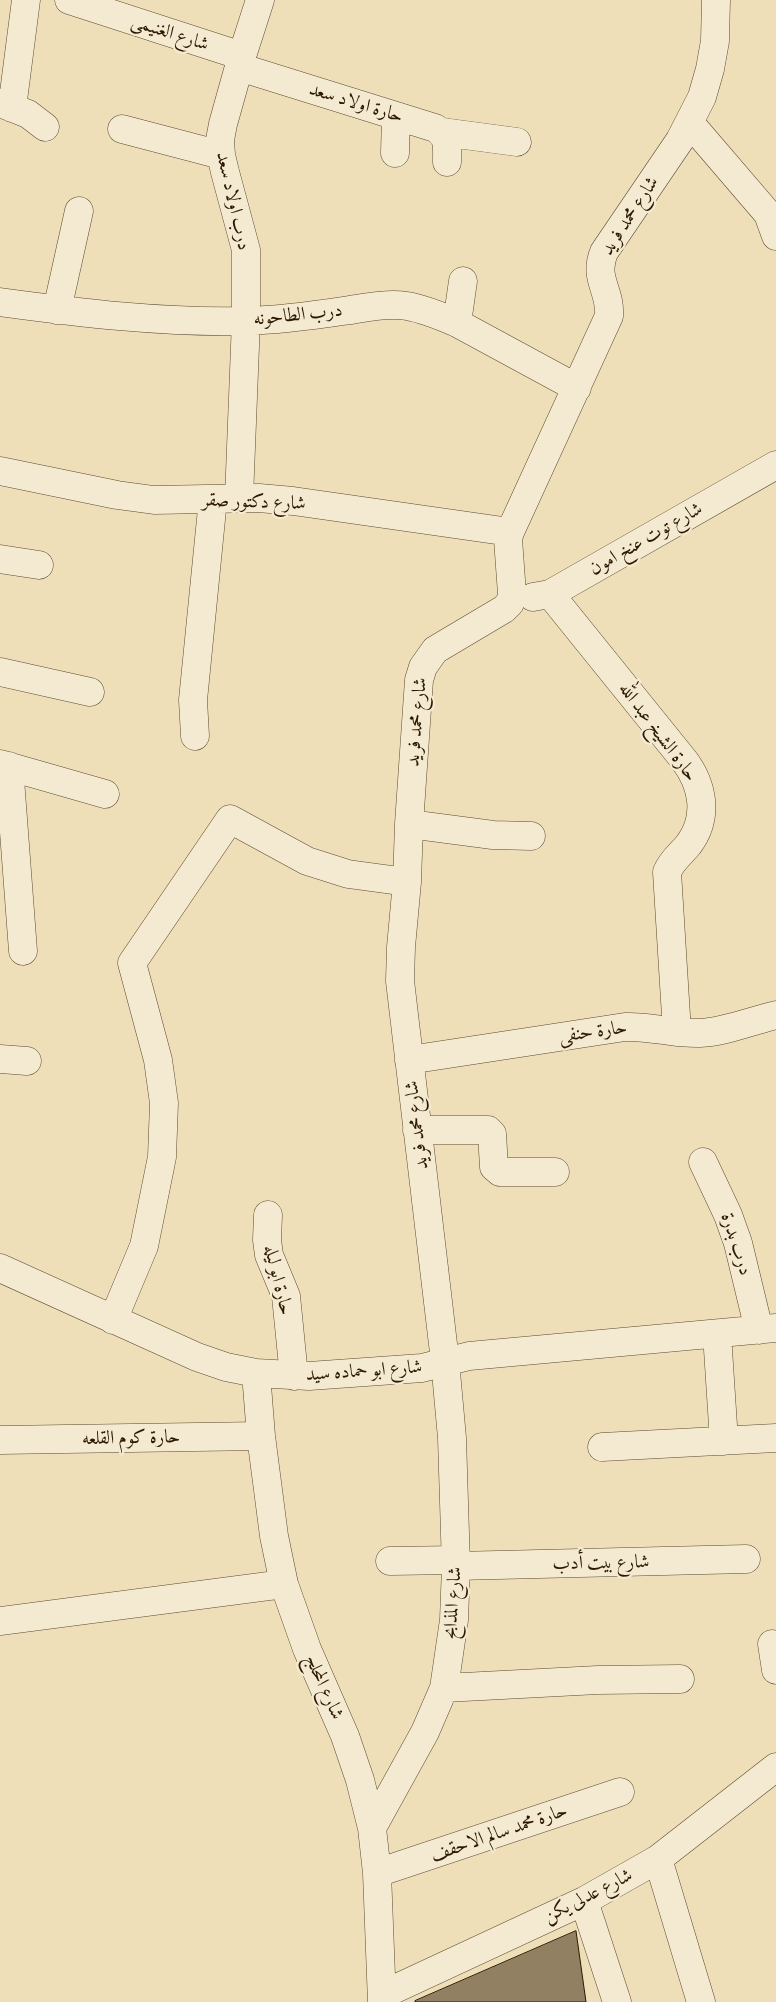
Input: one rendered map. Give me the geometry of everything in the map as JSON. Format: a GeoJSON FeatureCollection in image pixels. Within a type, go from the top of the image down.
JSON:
{"type":"FeatureCollection","features":[{"type":"Feature","properties":{"kind":"street"},"geometry":{"type":"LineString","coordinates":[[26,0],[6,105],[28,114],[45,127]]}},
{"type":"Feature","properties":{"kind":"street","name":"شارع الغنيمى"},"geometry":{"type":"LineString","coordinates":[[69,0],[241,61]]}},
{"type":"Feature","properties":{"kind":"street","name":"درب اولاد سعد"},"geometry":{"type":"LineString","coordinates":[[195,736],[193,700],[226,499],[246,321],[246,250],[221,155],[220,140],[241,61],[260,0]]}},
{"type":"Feature","properties":{"kind":"street","name":"شارع محمد فريد"},"geometry":{"type":"LineString","coordinates":[[445,1361],[400,980],[419,680],[423,667],[435,650],[504,609],[512,599],[508,539],[510,532],[578,388],[609,316],[608,297],[599,270],[604,252],[690,123],[702,97],[710,70],[715,41],[716,0]]}},
{"type":"Feature","properties":{"kind":"street","name":"حارة اولاد سعد"},"geometry":{"type":"LineString","coordinates":[[241,61],[442,132],[517,142]]}},
{"type":"Feature","properties":{"kind":"street"},"geometry":{"type":"LineString","coordinates":[[395,153],[396,116]]}},
{"type":"Feature","properties":{"kind":"street"},"geometry":{"type":"LineString","coordinates":[[690,123],[768,214],[776,236]]}},
{"type":"Feature","properties":{"kind":"street"},"geometry":{"type":"LineString","coordinates":[[122,129],[221,155]]}},
{"type":"Feature","properties":{"kind":"street"},"geometry":{"type":"LineString","coordinates":[[442,132],[446,138],[447,162]]}},
{"type":"Feature","properties":{"kind":"street"},"geometry":{"type":"LineString","coordinates":[[57,310],[79,211]]}},
{"type":"Feature","properties":{"kind":"street"},"geometry":{"type":"LineString","coordinates":[[457,323],[463,281]]}},
{"type":"Feature","properties":{"kind":"street","name":"درب الطاحونه"},"geometry":{"type":"LineString","coordinates":[[0,302],[57,310],[203,321],[246,321],[296,317],[376,305],[407,306],[436,314],[457,323],[578,388]]}},
{"type":"Feature","properties":{"kind":"street","name":"شارع دكتور صقر"},"geometry":{"type":"LineString","coordinates":[[0,471],[117,495],[154,500],[226,499],[293,501],[510,532]]}},
{"type":"Feature","properties":{"kind":"street","name":"شارع توت عنخ امون"},"geometry":{"type":"LineString","coordinates":[[512,599],[550,594],[774,475]]}},
{"type":"Feature","properties":{"kind":"street"},"geometry":{"type":"LineString","coordinates":[[0,558],[40,565]]}},
{"type":"Feature","properties":{"kind":"street","name":"حارة الشيخ عبد الله"},"geometry":{"type":"LineString","coordinates":[[550,594],[684,760],[693,772],[699,786],[702,801],[701,816],[696,831],[689,844],[671,862],[667,872],[677,1032]]}},
{"type":"Feature","properties":{"kind":"street"},"geometry":{"type":"LineString","coordinates":[[0,672],[90,692]]}},
{"type":"Feature","properties":{"kind":"street"},"geometry":{"type":"LineString","coordinates":[[24,952],[4,765],[105,794]]}},
{"type":"Feature","properties":{"kind":"street"},"geometry":{"type":"LineString","coordinates":[[113,1320],[144,1246],[162,1157],[164,1104],[158,1060],[132,963],[230,819],[307,861],[348,874],[407,882]]}},
{"type":"Feature","properties":{"kind":"street"},"geometry":{"type":"LineString","coordinates":[[409,824],[493,835],[531,836]]}},
{"type":"Feature","properties":{"kind":"street","name":"حارة حنفى"},"geometry":{"type":"LineString","coordinates":[[409,1060],[625,1027],[643,1026],[677,1032],[713,1031],[776,1015]]}},
{"type":"Feature","properties":{"kind":"street"},"geometry":{"type":"LineString","coordinates":[[0,1059],[28,1061]]}},
{"type":"Feature","properties":{"kind":"street"},"geometry":{"type":"LineString","coordinates":[[417,1130],[488,1130],[492,1134],[494,1167],[497,1171],[555,1172]]}},
{"type":"Feature","properties":{"kind":"street","name":"درب بدرة"},"geometry":{"type":"LineString","coordinates":[[703,1162],[728,1215],[768,1329]]}},
{"type":"Feature","properties":{"kind":"street","name":"حارة ابو ليله"},"geometry":{"type":"LineString","coordinates":[[268,1215],[267,1240],[269,1255],[286,1296],[294,1376]]}},
{"type":"Feature","properties":{"kind":"street","name":"شارع ابو حماده سيد"},"geometry":{"type":"LineString","coordinates":[[0,1268],[197,1357],[256,1373],[294,1376],[416,1369],[469,1356],[768,1329]]}},
{"type":"Feature","properties":{"kind":"street"},"geometry":{"type":"LineString","coordinates":[[717,1334],[724,1441]]}},
{"type":"Feature","properties":{"kind":"street","name":"شارع المذابح"},"geometry":{"type":"LineString","coordinates":[[372,1828],[425,1732],[444,1688],[454,1620],[456,1563],[452,1438],[445,1361]]}},
{"type":"Feature","properties":{"kind":"street","name":"شارع المحلج"},"geometry":{"type":"LineString","coordinates":[[256,1373],[261,1436],[274,1536],[284,1584],[307,1649],[345,1736],[360,1780],[372,1828],[377,1873],[382,1998]]}},
{"type":"Feature","properties":{"kind":"street","name":"حارة كوم القلعه"},"geometry":{"type":"LineString","coordinates":[[0,1440],[261,1436]]}},
{"type":"Feature","properties":{"kind":"street"},"geometry":{"type":"LineString","coordinates":[[602,1447],[776,1438]]}},
{"type":"Feature","properties":{"kind":"street","name":"شارع بيت أدب"},"geometry":{"type":"LineString","coordinates":[[390,1561],[456,1563],[746,1559]]}},
{"type":"Feature","properties":{"kind":"street"},"geometry":{"type":"LineString","coordinates":[[0,1621],[284,1584]]}},
{"type":"Feature","properties":{"kind":"street"},"geometry":{"type":"LineString","coordinates":[[444,1688],[598,1680],[680,1679]]}},
{"type":"Feature","properties":{"kind":"street","name":"شارع عدلى يكن"},"geometry":{"type":"LineString","coordinates":[[382,1998],[584,1901],[658,1859],[776,1767]]}},
{"type":"Feature","properties":{"kind":"street","name":"حارة محمد سالم الاحقف"},"geometry":{"type":"LineString","coordinates":[[377,1873],[620,1792]]}},
{"type":"Feature","properties":{"kind":"street"},"geometry":{"type":"LineString","coordinates":[[658,1859],[701,2002]]}},
{"type":"Feature","properties":{"kind":"street"},"geometry":{"type":"LineString","coordinates":[[584,1901],[617,2002]]}},
{"type":"Feature","properties":{"kind":"building"},"geometry":{"type":"Polygon","coordinates":[[[576,1931],[586,2002],[415,2002],[415,2001],[576,1931]]]}}]}
